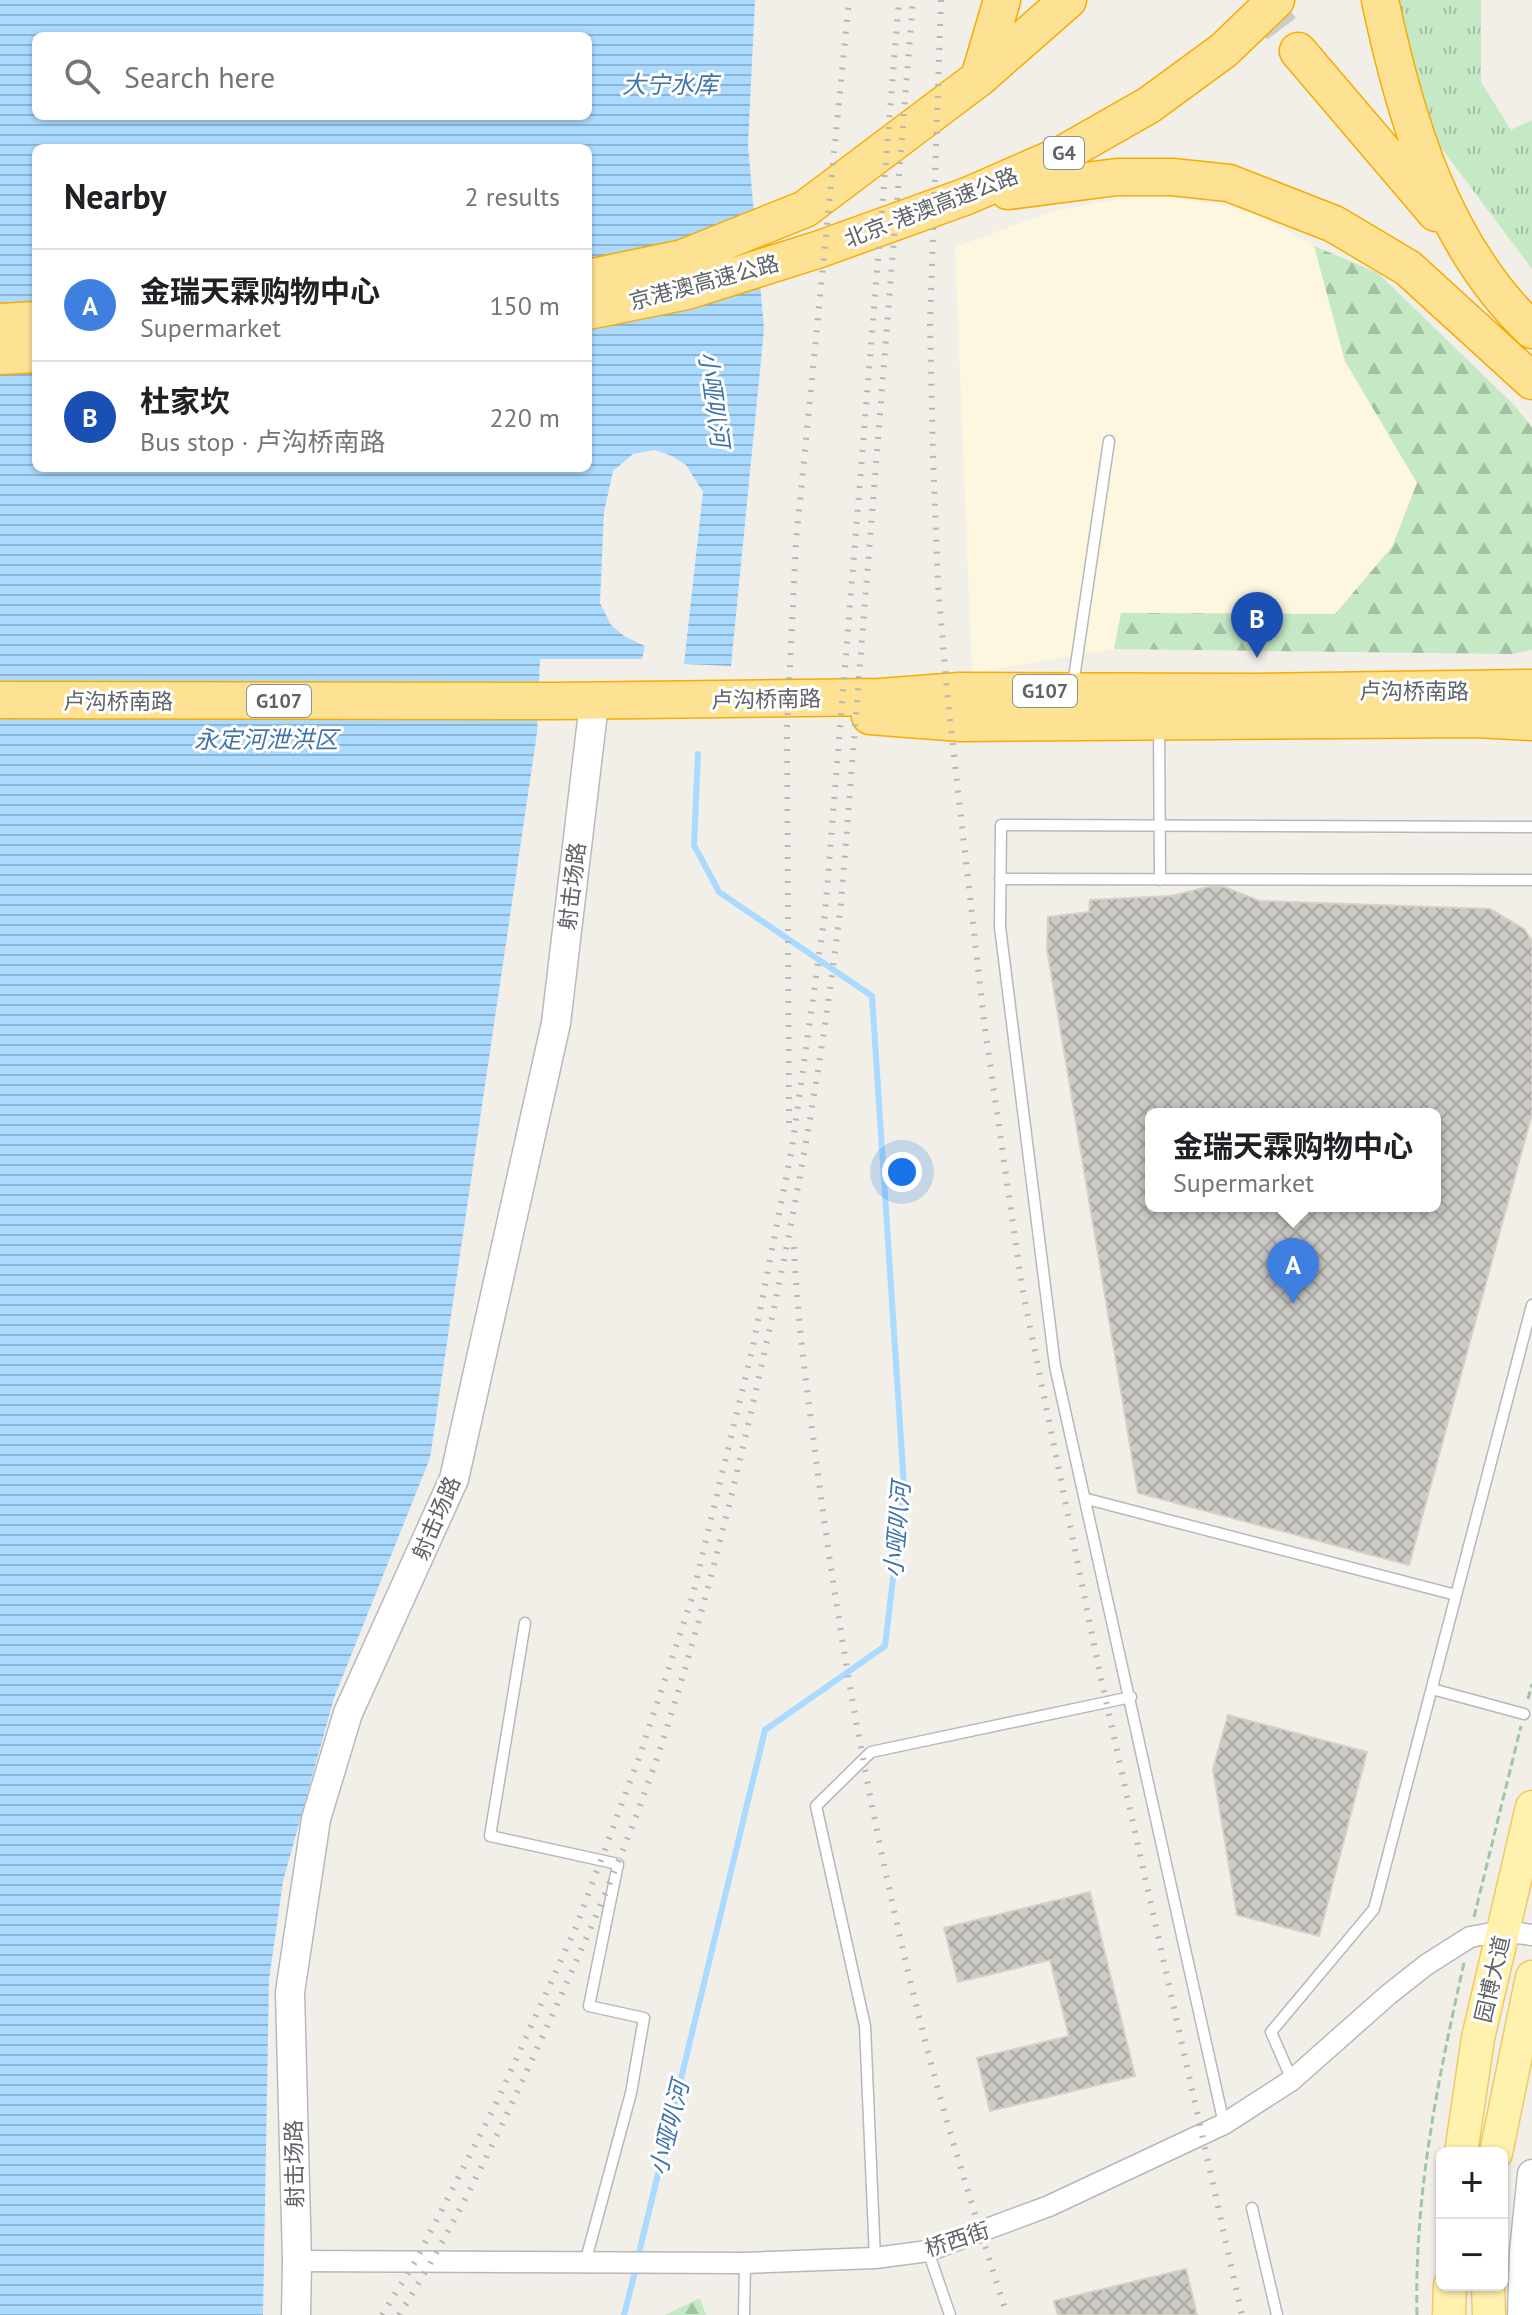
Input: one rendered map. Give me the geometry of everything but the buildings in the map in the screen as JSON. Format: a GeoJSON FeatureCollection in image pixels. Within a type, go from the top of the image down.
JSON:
{"type":"FeatureCollection","features":[{"type":"Feature","properties":{"kind":"highway"},"geometry":{"type":"LineString","coordinates":[[979,78],[1002,0]]}},
{"type":"Feature","properties":{"kind":"highway"},"geometry":{"type":"LineString","coordinates":[[979,78],[1068,0]]}},
{"type":"Feature","properties":{"kind":"highway","name":"北京-港澳高速公路"},"geometry":{"type":"LineString","coordinates":[[820,249],[967,196],[1063,154],[1149,105],[1224,50],[1276,0]]}},
{"type":"Feature","properties":{"kind":"highway"},"geometry":{"type":"LineString","coordinates":[[1380,0],[1408,114],[1424,159],[1463,244]]}},
{"type":"Feature","properties":{"kind":"highway"},"geometry":{"type":"LineString","coordinates":[[1298,51],[1463,244],[1508,307],[1532,330]]}},
{"type":"Feature","properties":{"kind":"highway","name":"京港澳高速公路"},"geometry":{"type":"LineString","coordinates":[[592,277],[683,258],[805,209],[979,78]]}},
{"type":"Feature","properties":{"kind":"highway"},"geometry":{"type":"LineString","coordinates":[[967,196],[1117,177],[1172,177],[1229,183],[1334,224],[1408,268],[1532,381]]}},
{"type":"Feature","properties":{"kind":"highway","name":"京港澳高速公路"},"geometry":{"type":"LineString","coordinates":[[592,310],[687,291],[820,249]]}},
{"type":"Feature","properties":{"kind":"highway"},"geometry":{"type":"LineString","coordinates":[[0,322],[32,320]]}},
{"type":"Feature","properties":{"kind":"highway"},"geometry":{"type":"LineString","coordinates":[[0,356],[32,354]]}},
{"type":"Feature","properties":{"kind":"highway","name":"卢沟桥南路"},"geometry":{"type":"LineString","coordinates":[[0,714],[570,708],[880,697],[960,691],[1532,688]]}},
{"type":"Feature","properties":{"kind":"highway","name":"卢沟桥南路"},"geometry":{"type":"LineString","coordinates":[[0,700],[570,708],[881,717],[961,723],[1476,719],[1532,722]]}},
{"type":"Feature","properties":{"kind":"main road","name":"园博大道"},"geometry":{"type":"LineString","coordinates":[[1462,2147],[1478,2038],[1517,1933],[1530,1826]]}},
{"type":"Feature","properties":{"kind":"main road","name":"园博大道"},"geometry":{"type":"LineString","coordinates":[[1497,2147],[1532,1977]]}},
{"type":"Feature","properties":{"kind":"main road"},"geometry":{"type":"LineString","coordinates":[[1449,2315],[1450,2291]]}},
{"type":"Feature","properties":{"kind":"main road"},"geometry":{"type":"LineString","coordinates":[[1488,2291],[1489,2315]]}},
{"type":"Feature","properties":{"kind":"street","name":"射击场路"},"geometry":{"type":"LineString","coordinates":[[296,2315],[290,1992],[316,1819],[348,1713],[454,1479],[556,1023],[570,708]]}},
{"type":"Feature","properties":{"kind":"street","name":"桥西街"},"geometry":{"type":"LineString","coordinates":[[297,2261],[745,2263],[875,2258],[928,2251],[1049,2206],[1224,2124],[1292,2080],[1426,1965],[1470,1937],[1517,1933]]}},
{"type":"Feature","properties":{"kind":"street"},"geometry":{"type":"LineString","coordinates":[[1522,2315],[1524,2252],[1532,2174]]}},
{"type":"Feature","properties":{"kind":"lane"},"geometry":{"type":"LineString","coordinates":[[1072,691],[1109,441]]}},
{"type":"Feature","properties":{"kind":"lane"},"geometry":{"type":"LineString","coordinates":[[1159,722],[1160,880]]}},
{"type":"Feature","properties":{"kind":"lane"},"geometry":{"type":"LineString","coordinates":[[1224,2124],[1055,1366],[1000,927],[1001,825],[1532,827]]}},
{"type":"Feature","properties":{"kind":"lane"},"geometry":{"type":"LineString","coordinates":[[1000,879],[1532,880]]}},
{"type":"Feature","properties":{"kind":"lane"},"geometry":{"type":"LineString","coordinates":[[1292,2080],[1271,2032],[1374,1909],[1532,1305]]}},
{"type":"Feature","properties":{"kind":"lane"},"geometry":{"type":"LineString","coordinates":[[1087,1499],[1456,1595]]}},
{"type":"Feature","properties":{"kind":"lane"},"geometry":{"type":"LineString","coordinates":[[525,1623],[490,1836],[618,1864],[589,2006],[644,2018],[631,2093],[585,2263]]}},
{"type":"Feature","properties":{"kind":"lane"},"geometry":{"type":"LineString","coordinates":[[1432,1689],[1524,1714]]}},
{"type":"Feature","properties":{"kind":"lane"},"geometry":{"type":"LineString","coordinates":[[875,2258],[865,2026],[816,1806],[871,1752],[1131,1697]]}},
{"type":"Feature","properties":{"kind":"lane"},"geometry":{"type":"LineString","coordinates":[[1252,2208],[1277,2315]]}},
{"type":"Feature","properties":{"kind":"lane"},"geometry":{"type":"LineString","coordinates":[[928,2251],[950,2315]]}},
{"type":"Feature","properties":{"kind":"lane"},"geometry":{"type":"LineString","coordinates":[[744,2315],[745,2263]]}},
{"type":"Feature","properties":{"kind":"shaded area"},"geometry":{"type":"Polygon","coordinates":[[[1149,194],[1247,209],[1314,246],[1345,361],[1417,483],[1392,547],[1335,614],[1121,613],[1114,649],[972,673],[955,247],[1057,210],[1149,194]]]}},
{"type":"Feature","properties":{"kind":"green space"},"geometry":{"type":"Polygon","coordinates":[[[1397,0],[1481,0],[1481,82],[1511,130],[1532,120],[1532,269],[1427,129],[1397,0]]]}},
{"type":"Feature","properties":{"kind":"green space"},"geometry":{"type":"Polygon","coordinates":[[[1314,246],[1378,273],[1514,405],[1532,427],[1532,650],[1511,654],[1114,649],[1121,613],[1335,614],[1392,547],[1417,483],[1345,361],[1314,246]]]}},
{"type":"Feature","properties":{"kind":"green space"},"geometry":{"type":"Polygon","coordinates":[[[700,2298],[706,2315],[665,2315],[700,2298]]]}},
{"type":"Feature","properties":{"kind":"water","name":"永定河泄洪区"},"geometry":{"type":"Polygon","coordinates":[[[0,0],[755,0],[748,145],[764,329],[731,666],[684,664],[703,492],[686,465],[672,456],[654,450],[633,454],[613,471],[604,512],[600,603],[611,625],[624,636],[645,646],[642,659],[540,659],[537,733],[430,1458],[334,1698],[283,1881],[269,1980],[263,2315],[0,2315],[0,0]]]}},
{"type":"Feature","properties":{"kind":"waterway","name":"小哑叭河"},"geometry":{"type":"LineString","coordinates":[[638,2257],[765,1730],[885,1646],[904,1486],[872,996],[719,892],[694,845],[698,754]]}},
{"type":"Feature","properties":{"kind":"waterway","name":"小哑叭河"},"geometry":{"type":"LineString","coordinates":[[624,2315],[636,2268]]}},
{"type":"Feature","properties":{"kind":"tunnel"},"geometry":{"type":"LineString","coordinates":[[1260,0],[1298,51]]}},
{"type":"Feature","properties":{"kind":"railway"},"geometry":{"type":"LineString","coordinates":[[789,1123],[787,729],[796,542],[849,0]]}},
{"type":"Feature","properties":{"kind":"railway"},"geometry":{"type":"LineString","coordinates":[[382,2315],[415,2262],[494,2108],[576,1927],[641,1752],[692,1598],[753,1346],[792,1148],[825,913],[899,0]]}},
{"type":"Feature","properties":{"kind":"railway"},"geometry":{"type":"LineString","coordinates":[[399,2315],[461,2208],[497,2134],[579,1956],[634,1821],[673,1710],[698,1625],[765,1349],[814,1095],[841,903],[913,0]]}},
{"type":"Feature","properties":{"kind":"railway"},"geometry":{"type":"LineString","coordinates":[[941,0],[930,323],[938,584],[948,702],[984,1021],[1022,1287],[1100,1674],[1242,2315]]}},
{"type":"Feature","properties":{"kind":"railway"},"geometry":{"type":"LineString","coordinates":[[794,1247],[802,1344],[822,1505],[868,1787],[932,2067],[1007,2315]]}},
{"type":"Feature","properties":{"kind":"place","name":"杜家坎"},"geometry":{"type":"Point","coordinates":[1257,658]}},
{"type":"Feature","properties":{"kind":"place","name":"金瑞天霖购物中心"},"geometry":{"type":"Point","coordinates":[1293,1304]}},
{"type":"Feature","properties":{"kind":"water label","name":"大宁水库"},"geometry":{"type":"Point","coordinates":[670,84]}}]}
